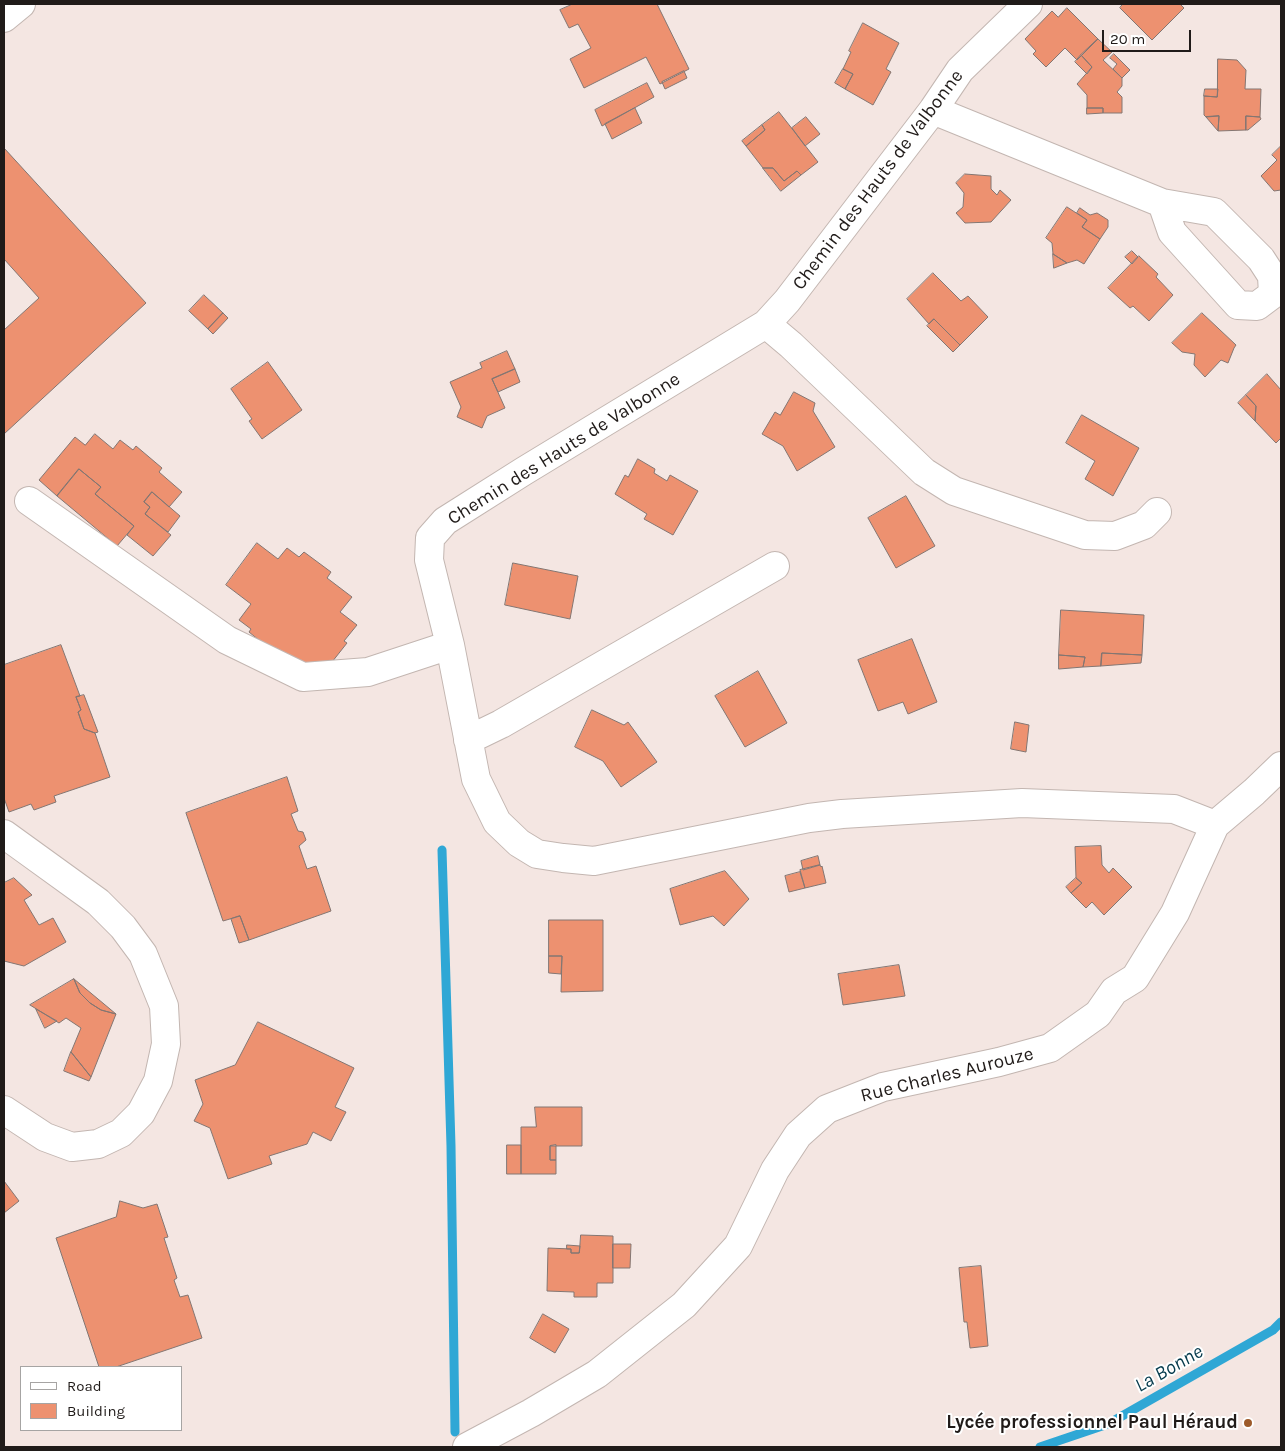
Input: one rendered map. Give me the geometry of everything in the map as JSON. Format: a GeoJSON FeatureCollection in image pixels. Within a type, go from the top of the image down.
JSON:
{"type":"FeatureCollection","features":[{"type":"Feature","properties":{"kind":"street"},"geometry":{"type":"LineString","coordinates":[[4,18],[21,4]]}},
{"type":"Feature","properties":{"kind":"street","name":"Chemin des Hauts de Valbonne"},"geometry":{"type":"LineString","coordinates":[[1028,4],[960,70],[933,110],[787,301],[766,324],[445,521],[430,538],[429,560],[450,645],[476,779],[497,822],[519,843],[537,854],[594,861],[809,818],[842,814],[1022,803],[1174,809],[1215,825]]}},
{"type":"Feature","properties":{"kind":"street"},"geometry":{"type":"LineString","coordinates":[[933,110],[1162,203]]}},
{"type":"Feature","properties":{"kind":"street"},"geometry":{"type":"LineString","coordinates":[[766,324],[791,344],[924,472],[954,491],[1085,535],[1115,536],[1144,525],[1157,512]]}},
{"type":"Feature","properties":{"kind":"street"},"geometry":{"type":"LineString","coordinates":[[29,501],[228,640],[303,677],[368,672],[450,645]]}},
{"type":"Feature","properties":{"kind":"street"},"geometry":{"type":"LineString","coordinates":[[468,740],[501,724],[775,566]]}},
{"type":"Feature","properties":{"kind":"street","name":"Rue Charles Aurouze"},"geometry":{"type":"LineString","coordinates":[[467,1447],[531,1413],[597,1374],[684,1305],[738,1246],[775,1170],[798,1135],[827,1109],[882,1088],[999,1062],[1050,1048],[1098,1014],[1114,990],[1135,978],[1175,913],[1215,825],[1281,766]]}},
{"type":"Feature","properties":{"kind":"street"},"geometry":{"type":"LineString","coordinates":[[4,834],[98,902],[123,927],[143,954],[164,1006],[166,1044],[158,1081],[141,1114],[120,1133],[98,1144],[72,1147],[45,1138],[4,1110]]}},
{"type":"Feature","properties":{"kind":"building"},"geometry":{"type":"Polygon","coordinates":[[[573,4],[657,4],[689,69],[660,84],[646,57],[584,88],[570,59],[591,48],[578,24],[569,28],[560,10],[573,4]]]}},
{"type":"Feature","properties":{"kind":"building"},"geometry":{"type":"Polygon","coordinates":[[[1123,4],[1180,4],[1184,8],[1152,40],[1120,8],[1123,4]]]}},
{"type":"Feature","properties":{"kind":"building"},"geometry":{"type":"Polygon","coordinates":[[[1067,8],[1098,39],[1077,60],[1065,48],[1046,67],[1033,54],[1036,51],[1025,39],[1052,11],[1058,17],[1067,8]]]}},
{"type":"Feature","properties":{"kind":"building"},"geometry":{"type":"Polygon","coordinates":[[[863,23],[899,43],[886,69],[891,72],[873,105],[845,89],[853,74],[843,69],[851,52],[849,51],[863,23]]]}},
{"type":"Feature","properties":{"kind":"building"},"geometry":{"type":"Polygon","coordinates":[[[1098,39],[1112,52],[1103,60],[1122,78],[1122,86],[1117,92],[1122,97],[1122,113],[1103,113],[1103,108],[1087,108],[1087,95],[1077,84],[1092,67],[1081,55],[1098,39]]]}},
{"type":"Feature","properties":{"kind":"building"},"geometry":{"type":"Polygon","coordinates":[[[1114,54],[1130,70],[1122,78],[1113,69],[1117,64],[1110,58],[1114,54]]]}},
{"type":"Feature","properties":{"kind":"building"},"geometry":{"type":"Polygon","coordinates":[[[1081,55],[1092,67],[1087,74],[1075,62],[1081,55]]]}},
{"type":"Feature","properties":{"kind":"building"},"geometry":{"type":"Polygon","coordinates":[[[1218,59],[1237,60],[1246,70],[1245,89],[1261,89],[1260,117],[1246,116],[1246,130],[1218,131],[1219,116],[1206,117],[1204,115],[1204,96],[1217,97],[1218,59]]]}},
{"type":"Feature","properties":{"kind":"building"},"geometry":{"type":"Polygon","coordinates":[[[843,69],[853,74],[845,89],[835,83],[843,69]]]}},
{"type":"Feature","properties":{"kind":"building"},"geometry":{"type":"Polygon","coordinates":[[[684,71],[687,78],[665,89],[662,82],[684,71]]]}},
{"type":"Feature","properties":{"kind":"building"},"geometry":{"type":"Polygon","coordinates":[[[647,83],[654,97],[602,126],[595,110],[647,83]]]}},
{"type":"Feature","properties":{"kind":"building"},"geometry":{"type":"Polygon","coordinates":[[[1205,89],[1218,89],[1217,97],[1204,96],[1205,89]]]}},
{"type":"Feature","properties":{"kind":"building"},"geometry":{"type":"Polygon","coordinates":[[[635,108],[642,123],[612,139],[605,124],[635,108]]]}},
{"type":"Feature","properties":{"kind":"building"},"geometry":{"type":"Polygon","coordinates":[[[1087,108],[1103,108],[1103,113],[1087,114],[1087,108]]]}},
{"type":"Feature","properties":{"kind":"building"},"geometry":{"type":"Polygon","coordinates":[[[779,112],[818,162],[801,175],[797,171],[784,181],[773,168],[763,168],[746,146],[765,130],[762,125],[779,112]]]}},
{"type":"Feature","properties":{"kind":"building"},"geometry":{"type":"Polygon","coordinates":[[[1219,116],[1218,131],[1206,117],[1219,116]]]}},
{"type":"Feature","properties":{"kind":"building"},"geometry":{"type":"Polygon","coordinates":[[[1246,116],[1260,117],[1261,119],[1246,130],[1246,116]]]}},
{"type":"Feature","properties":{"kind":"building"},"geometry":{"type":"Polygon","coordinates":[[[806,117],[820,134],[805,146],[792,128],[806,117]]]}},
{"type":"Feature","properties":{"kind":"building"},"geometry":{"type":"Polygon","coordinates":[[[762,125],[765,130],[746,146],[742,141],[762,125]]]}},
{"type":"Feature","properties":{"kind":"building"},"geometry":{"type":"Polygon","coordinates":[[[1281,146],[1281,190],[1274,191],[1261,176],[1277,160],[1272,155],[1281,146]]]}},
{"type":"Feature","properties":{"kind":"building"},"geometry":{"type":"Polygon","coordinates":[[[4,148],[146,303],[4,434],[4,330],[39,298],[4,259],[4,148]]]}},
{"type":"Feature","properties":{"kind":"building"},"geometry":{"type":"Polygon","coordinates":[[[763,168],[773,168],[784,181],[797,171],[801,175],[781,191],[763,168]]]}},
{"type":"Feature","properties":{"kind":"building"},"geometry":{"type":"Polygon","coordinates":[[[965,174],[991,176],[991,189],[997,195],[1000,190],[1011,200],[991,222],[965,223],[956,213],[963,207],[964,193],[956,183],[965,174]]]}},
{"type":"Feature","properties":{"kind":"building"},"geometry":{"type":"Polygon","coordinates":[[[1067,207],[1087,220],[1082,227],[1100,239],[1084,264],[1077,260],[1067,263],[1053,254],[1052,243],[1046,238],[1067,207]]]}},
{"type":"Feature","properties":{"kind":"building"},"geometry":{"type":"Polygon","coordinates":[[[1080,208],[1090,215],[1097,213],[1108,220],[1108,227],[1100,239],[1082,227],[1087,220],[1077,213],[1080,208]]]}},
{"type":"Feature","properties":{"kind":"building"},"geometry":{"type":"Polygon","coordinates":[[[1132,251],[1138,257],[1132,264],[1125,257],[1132,251]]]}},
{"type":"Feature","properties":{"kind":"building"},"geometry":{"type":"Polygon","coordinates":[[[1053,254],[1067,263],[1054,268],[1053,254]]]}},
{"type":"Feature","properties":{"kind":"building"},"geometry":{"type":"Polygon","coordinates":[[[1139,256],[1158,274],[1156,277],[1173,295],[1149,321],[1133,306],[1130,308],[1108,288],[1139,256]]]}},
{"type":"Feature","properties":{"kind":"building"},"geometry":{"type":"Polygon","coordinates":[[[933,273],[961,301],[968,296],[988,317],[960,345],[934,319],[929,324],[907,299],[933,273]]]}},
{"type":"Feature","properties":{"kind":"building"},"geometry":{"type":"Polygon","coordinates":[[[204,295],[223,313],[208,329],[189,311],[204,295]]]}},
{"type":"Feature","properties":{"kind":"building"},"geometry":{"type":"Polygon","coordinates":[[[223,313],[228,318],[213,334],[208,329],[223,313]]]}},
{"type":"Feature","properties":{"kind":"building"},"geometry":{"type":"Polygon","coordinates":[[[1202,313],[1236,345],[1228,363],[1221,360],[1205,377],[1194,365],[1195,354],[1182,352],[1172,343],[1202,313]]]}},
{"type":"Feature","properties":{"kind":"building"},"geometry":{"type":"Polygon","coordinates":[[[934,319],[960,345],[953,352],[927,326],[934,319]]]}},
{"type":"Feature","properties":{"kind":"building"},"geometry":{"type":"Polygon","coordinates":[[[507,351],[515,369],[492,379],[505,408],[487,416],[482,428],[457,417],[461,407],[450,382],[482,368],[480,363],[507,351]]]}},
{"type":"Feature","properties":{"kind":"building"},"geometry":{"type":"Polygon","coordinates":[[[268,362],[302,410],[262,439],[249,421],[252,419],[231,389],[268,362]]]}},
{"type":"Feature","properties":{"kind":"building"},"geometry":{"type":"Polygon","coordinates":[[[515,369],[520,382],[498,392],[492,379],[515,369]]]}},
{"type":"Feature","properties":{"kind":"building"},"geometry":{"type":"Polygon","coordinates":[[[1267,374],[1281,390],[1281,438],[1276,443],[1255,421],[1256,406],[1246,395],[1267,374]]]}},
{"type":"Feature","properties":{"kind":"building"},"geometry":{"type":"Polygon","coordinates":[[[794,392],[815,403],[813,411],[835,447],[797,471],[783,446],[762,434],[775,412],[780,415],[794,392]]]}},
{"type":"Feature","properties":{"kind":"building"},"geometry":{"type":"Polygon","coordinates":[[[1246,395],[1256,406],[1255,421],[1238,403],[1246,395]]]}},
{"type":"Feature","properties":{"kind":"building"},"geometry":{"type":"Polygon","coordinates":[[[1082,415],[1139,448],[1113,496],[1085,479],[1095,461],[1066,443],[1082,415]]]}},
{"type":"Feature","properties":{"kind":"building"},"geometry":{"type":"Polygon","coordinates":[[[95,434],[113,449],[120,440],[133,450],[136,446],[162,468],[159,472],[182,492],[169,507],[152,492],[144,502],[150,507],[145,514],[171,535],[153,556],[127,535],[134,526],[95,494],[101,487],[79,469],[57,496],[39,480],[75,437],[85,445],[95,434]]]}},
{"type":"Feature","properties":{"kind":"building"},"geometry":{"type":"Polygon","coordinates":[[[638,459],[655,469],[654,473],[667,481],[670,475],[698,491],[673,535],[644,519],[647,514],[615,494],[625,475],[628,477],[638,459]]]}},
{"type":"Feature","properties":{"kind":"building"},"geometry":{"type":"Polygon","coordinates":[[[79,469],[101,487],[95,494],[134,526],[117,546],[57,496],[79,469]]]}},
{"type":"Feature","properties":{"kind":"building"},"geometry":{"type":"Polygon","coordinates":[[[152,492],[180,516],[168,532],[145,514],[150,507],[144,502],[152,492]]]}},
{"type":"Feature","properties":{"kind":"building"},"geometry":{"type":"Polygon","coordinates":[[[906,496],[935,546],[896,568],[868,518],[906,496]]]}},
{"type":"Feature","properties":{"kind":"building"},"geometry":{"type":"Polygon","coordinates":[[[257,543],[278,559],[287,548],[299,557],[304,552],[331,572],[327,578],[352,597],[340,612],[357,625],[344,641],[347,643],[332,662],[330,660],[321,672],[276,654],[249,632],[251,629],[239,620],[251,604],[226,585],[257,543]]]}},
{"type":"Feature","properties":{"kind":"building"},"geometry":{"type":"Polygon","coordinates":[[[513,563],[578,576],[570,619],[505,605],[513,563]]]}},
{"type":"Feature","properties":{"kind":"building"},"geometry":{"type":"Polygon","coordinates":[[[1061,610],[1144,615],[1142,655],[1102,653],[1101,666],[1083,667],[1085,657],[1059,655],[1061,610]]]}},
{"type":"Feature","properties":{"kind":"building"},"geometry":{"type":"Polygon","coordinates":[[[912,639],[937,702],[908,714],[903,702],[878,711],[858,660],[912,639]]]}},
{"type":"Feature","properties":{"kind":"building"},"geometry":{"type":"Polygon","coordinates":[[[61,645],[80,696],[76,697],[81,710],[78,712],[84,729],[95,733],[110,777],[54,796],[56,802],[34,810],[31,804],[9,812],[4,798],[4,665],[61,645]]]}},
{"type":"Feature","properties":{"kind":"building"},"geometry":{"type":"Polygon","coordinates":[[[1102,653],[1142,655],[1141,663],[1101,666],[1102,653]]]}},
{"type":"Feature","properties":{"kind":"building"},"geometry":{"type":"Polygon","coordinates":[[[1059,655],[1085,657],[1083,667],[1059,669],[1059,655]]]}},
{"type":"Feature","properties":{"kind":"building"},"geometry":{"type":"Polygon","coordinates":[[[758,671],[787,723],[745,747],[715,696],[758,671]]]}},
{"type":"Feature","properties":{"kind":"building"},"geometry":{"type":"Polygon","coordinates":[[[84,695],[98,732],[95,733],[84,729],[78,712],[81,710],[76,697],[84,695]]]}},
{"type":"Feature","properties":{"kind":"building"},"geometry":{"type":"Polygon","coordinates":[[[592,710],[624,725],[628,722],[657,762],[621,787],[603,761],[575,747],[592,710]]]}},
{"type":"Feature","properties":{"kind":"building"},"geometry":{"type":"Polygon","coordinates":[[[1015,722],[1029,725],[1026,752],[1011,749],[1015,722]]]}},
{"type":"Feature","properties":{"kind":"building"},"geometry":{"type":"Polygon","coordinates":[[[287,777],[298,811],[291,814],[298,831],[303,832],[306,840],[299,846],[307,869],[316,866],[331,911],[249,940],[240,916],[223,921],[186,813],[287,777]]]}},
{"type":"Feature","properties":{"kind":"building"},"geometry":{"type":"Polygon","coordinates":[[[1101,846],[1102,865],[1109,873],[1113,868],[1132,887],[1104,915],[1092,902],[1086,908],[1071,893],[1082,883],[1076,878],[1075,847],[1101,846]]]}},
{"type":"Feature","properties":{"kind":"building"},"geometry":{"type":"Polygon","coordinates":[[[818,856],[820,865],[803,870],[801,861],[818,856]]]}},
{"type":"Feature","properties":{"kind":"building"},"geometry":{"type":"Polygon","coordinates":[[[822,866],[826,883],[805,888],[800,870],[822,866]]]}},
{"type":"Feature","properties":{"kind":"building"},"geometry":{"type":"Polygon","coordinates":[[[725,871],[749,899],[724,926],[713,916],[680,925],[670,889],[725,871]]]}},
{"type":"Feature","properties":{"kind":"building"},"geometry":{"type":"Polygon","coordinates":[[[800,872],[805,888],[789,892],[785,876],[800,872]]]}},
{"type":"Feature","properties":{"kind":"building"},"geometry":{"type":"Polygon","coordinates":[[[14,878],[32,895],[24,900],[39,925],[53,918],[66,942],[24,966],[4,961],[4,883],[14,878]]]}},
{"type":"Feature","properties":{"kind":"building"},"geometry":{"type":"Polygon","coordinates":[[[1076,878],[1082,883],[1071,893],[1066,887],[1076,878]]]}},
{"type":"Feature","properties":{"kind":"building"},"geometry":{"type":"Polygon","coordinates":[[[240,916],[249,940],[239,943],[231,919],[240,916]]]}},
{"type":"Feature","properties":{"kind":"building"},"geometry":{"type":"Polygon","coordinates":[[[549,920],[603,920],[603,991],[561,992],[562,956],[549,956],[549,920]]]}},
{"type":"Feature","properties":{"kind":"building"},"geometry":{"type":"Polygon","coordinates":[[[549,956],[562,956],[561,974],[549,973],[549,956]]]}},
{"type":"Feature","properties":{"kind":"building"},"geometry":{"type":"Polygon","coordinates":[[[899,965],[905,996],[843,1005],[838,974],[899,965]]]}},
{"type":"Feature","properties":{"kind":"building"},"geometry":{"type":"Polygon","coordinates":[[[74,979],[80,993],[90,1003],[101,1010],[116,1014],[91,1077],[71,1052],[81,1028],[66,1018],[59,1023],[30,1005],[74,979]]]}},
{"type":"Feature","properties":{"kind":"building"},"geometry":{"type":"Polygon","coordinates":[[[74,979],[116,1014],[101,1010],[90,1003],[80,993],[74,979]]]}},
{"type":"Feature","properties":{"kind":"building"},"geometry":{"type":"Polygon","coordinates":[[[36,1009],[57,1021],[45,1028],[36,1009]]]}},
{"type":"Feature","properties":{"kind":"building"},"geometry":{"type":"Polygon","coordinates":[[[258,1022],[354,1068],[335,1107],[346,1112],[331,1141],[313,1132],[307,1144],[269,1156],[272,1164],[228,1179],[210,1128],[194,1121],[203,1104],[195,1080],[235,1065],[258,1022]]]}},
{"type":"Feature","properties":{"kind":"building"},"geometry":{"type":"Polygon","coordinates":[[[71,1052],[91,1077],[89,1081],[64,1071],[71,1052]]]}},
{"type":"Feature","properties":{"kind":"building"},"geometry":{"type":"Polygon","coordinates":[[[535,1107],[582,1107],[582,1146],[550,1146],[550,1160],[556,1160],[556,1174],[521,1174],[521,1127],[536,1127],[535,1107]]]}},
{"type":"Feature","properties":{"kind":"building"},"geometry":{"type":"Polygon","coordinates":[[[507,1145],[521,1145],[521,1174],[507,1174],[507,1145]]]}},
{"type":"Feature","properties":{"kind":"building"},"geometry":{"type":"Polygon","coordinates":[[[556,1145],[556,1160],[550,1160],[550,1146],[556,1145]]]}},
{"type":"Feature","properties":{"kind":"building"},"geometry":{"type":"Polygon","coordinates":[[[4,1181],[19,1201],[4,1213],[4,1181]]]}},
{"type":"Feature","properties":{"kind":"building"},"geometry":{"type":"Polygon","coordinates":[[[120,1201],[143,1208],[157,1204],[168,1237],[164,1238],[177,1278],[174,1280],[180,1297],[188,1295],[202,1338],[119,1366],[99,1366],[56,1238],[116,1217],[120,1201]]]}},
{"type":"Feature","properties":{"kind":"building"},"geometry":{"type":"Polygon","coordinates":[[[581,1235],[613,1236],[613,1283],[597,1283],[597,1297],[574,1297],[574,1292],[547,1291],[548,1248],[571,1249],[571,1253],[579,1253],[581,1235]]]}},
{"type":"Feature","properties":{"kind":"building"},"geometry":{"type":"Polygon","coordinates":[[[613,1244],[631,1244],[630,1268],[613,1268],[613,1244]]]}},
{"type":"Feature","properties":{"kind":"building"},"geometry":{"type":"Polygon","coordinates":[[[567,1245],[580,1246],[579,1253],[571,1253],[571,1249],[567,1249],[567,1245]]]}},
{"type":"Feature","properties":{"kind":"building"},"geometry":{"type":"Polygon","coordinates":[[[981,1266],[988,1346],[970,1348],[967,1322],[964,1322],[959,1268],[981,1266]]]}},
{"type":"Feature","properties":{"kind":"building"},"geometry":{"type":"Polygon","coordinates":[[[543,1314],[569,1329],[555,1353],[530,1338],[543,1314]]]}},
{"type":"Feature","properties":{"kind":"waterway"},"geometry":{"type":"LineString","coordinates":[[442,850],[451,1146],[455,1432]]}},
{"type":"Feature","properties":{"kind":"waterway","name":"La Bonne"},"geometry":{"type":"LineString","coordinates":[[1040,1447],[1108,1424],[1273,1330],[1281,1322]]}},
{"type":"Feature","properties":{"kind":"place","name":"Lycée professionnel Paul Héraud"},"geometry":{"type":"Point","coordinates":[1248,1423]}}]}
